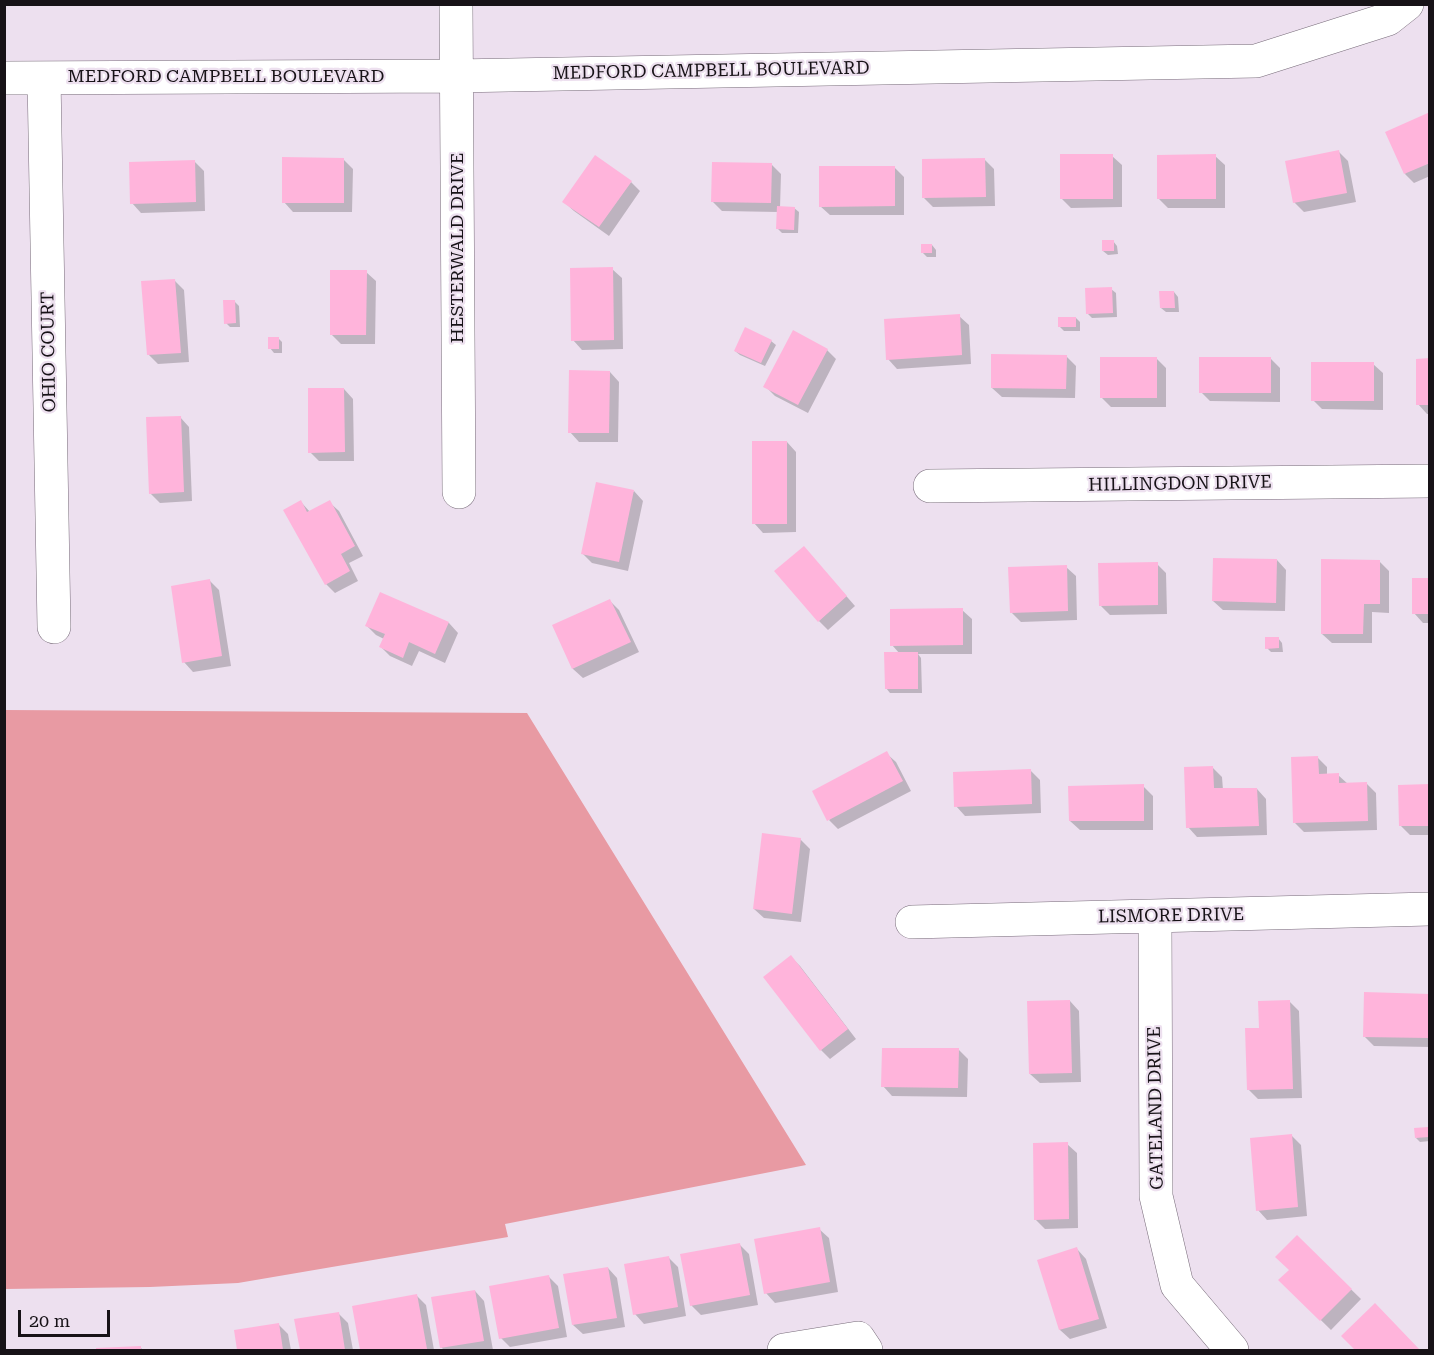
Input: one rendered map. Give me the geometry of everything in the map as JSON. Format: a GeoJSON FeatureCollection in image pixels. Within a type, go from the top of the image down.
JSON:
{"type":"FeatureCollection","features":[{"type":"Feature","properties":{"kind":"street","name":"HESTERWALD DRIVE"},"geometry":{"type":"LineString","coordinates":[[456,4],[459,492]]}},
{"type":"Feature","properties":{"kind":"street","name":"MEDFORD CAMPBELL BOULEVARD"},"geometry":{"type":"LineString","coordinates":[[4,78],[456,76],[1256,61],[1388,19],[1407,4]]}},
{"type":"Feature","properties":{"kind":"street","name":"OHIO COURT"},"geometry":{"type":"LineString","coordinates":[[44,78],[54,627]]}},
{"type":"Feature","properties":{"kind":"street","name":"HILLINGDON DRIVE"},"geometry":{"type":"LineString","coordinates":[[930,486],[1430,482]]}},
{"type":"Feature","properties":{"kind":"street","name":"LISMORE DRIVE"},"geometry":{"type":"LineString","coordinates":[[912,922],[1430,909]]}},
{"type":"Feature","properties":{"kind":"street","name":"GATELAND DRIVE"},"geometry":{"type":"LineString","coordinates":[[1155,916],[1156,1196],[1177,1285],[1232,1350]]}},
{"type":"Feature","properties":{"kind":"street"},"geometry":{"type":"LineString","coordinates":[[784,1350],[858,1338],[866,1350]]}},
{"type":"Feature","properties":{"kind":"shaded area"},"geometry":{"type":"Polygon","coordinates":[[[5,710],[527,713],[806,1165],[505,1224],[508,1237],[238,1283],[5,1289],[5,710]]]}},
{"type":"Feature","properties":{"kind":"building"},"geometry":{"type":"Polygon","coordinates":[[[1430,112],[1430,163],[1404,174],[1385,132],[1430,112]]]}},
{"type":"Feature","properties":{"kind":"building"},"geometry":{"type":"Polygon","coordinates":[[[1339,150],[1347,193],[1293,203],[1285,161],[1339,150]]]}},
{"type":"Feature","properties":{"kind":"building"},"geometry":{"type":"Polygon","coordinates":[[[1060,154],[1113,154],[1113,199],[1060,199],[1060,154]]]}},
{"type":"Feature","properties":{"kind":"building"},"geometry":{"type":"Polygon","coordinates":[[[1216,154],[1216,199],[1157,199],[1157,155],[1216,154]]]}},
{"type":"Feature","properties":{"kind":"building"},"geometry":{"type":"Polygon","coordinates":[[[595,155],[632,181],[599,227],[562,202],[595,155]]]}},
{"type":"Feature","properties":{"kind":"building"},"geometry":{"type":"Polygon","coordinates":[[[282,157],[344,158],[344,203],[282,203],[282,157]]]}},
{"type":"Feature","properties":{"kind":"building"},"geometry":{"type":"Polygon","coordinates":[[[985,158],[986,197],[922,198],[922,159],[985,158]]]}},
{"type":"Feature","properties":{"kind":"building"},"geometry":{"type":"Polygon","coordinates":[[[195,160],[196,202],[130,204],[129,162],[195,160]]]}},
{"type":"Feature","properties":{"kind":"building"},"geometry":{"type":"Polygon","coordinates":[[[712,162],[772,163],[771,203],[711,202],[712,162]]]}},
{"type":"Feature","properties":{"kind":"building"},"geometry":{"type":"Polygon","coordinates":[[[819,166],[895,166],[895,206],[819,207],[819,166]]]}},
{"type":"Feature","properties":{"kind":"building"},"geometry":{"type":"Polygon","coordinates":[[[777,206],[795,207],[794,230],[776,229],[777,206]]]}},
{"type":"Feature","properties":{"kind":"building"},"geometry":{"type":"Polygon","coordinates":[[[1102,240],[1114,240],[1114,251],[1102,251],[1102,240]]]}},
{"type":"Feature","properties":{"kind":"building"},"geometry":{"type":"Polygon","coordinates":[[[921,244],[932,244],[932,253],[921,253],[921,244]]]}},
{"type":"Feature","properties":{"kind":"building"},"geometry":{"type":"Polygon","coordinates":[[[613,267],[614,340],[571,341],[570,268],[613,267]]]}},
{"type":"Feature","properties":{"kind":"building"},"geometry":{"type":"Polygon","coordinates":[[[330,270],[367,270],[366,335],[330,335],[330,270]]]}},
{"type":"Feature","properties":{"kind":"building"},"geometry":{"type":"Polygon","coordinates":[[[175,279],[181,353],[147,355],[141,281],[175,279]]]}},
{"type":"Feature","properties":{"kind":"building"},"geometry":{"type":"Polygon","coordinates":[[[1112,287],[1113,313],[1086,314],[1085,288],[1112,287]]]}},
{"type":"Feature","properties":{"kind":"building"},"geometry":{"type":"Polygon","coordinates":[[[1159,291],[1174,291],[1175,308],[1160,308],[1159,291]]]}},
{"type":"Feature","properties":{"kind":"building"},"geometry":{"type":"Polygon","coordinates":[[[223,300],[235,300],[236,323],[224,324],[223,300]]]}},
{"type":"Feature","properties":{"kind":"building"},"geometry":{"type":"Polygon","coordinates":[[[960,314],[962,355],[886,360],[884,319],[960,314]]]}},
{"type":"Feature","properties":{"kind":"building"},"geometry":{"type":"Polygon","coordinates":[[[1058,317],[1076,317],[1076,327],[1058,327],[1058,317]]]}},
{"type":"Feature","properties":{"kind":"building"},"geometry":{"type":"Polygon","coordinates":[[[745,327],[772,340],[761,363],[734,351],[745,327]]]}},
{"type":"Feature","properties":{"kind":"building"},"geometry":{"type":"Polygon","coordinates":[[[793,330],[828,349],[798,405],[763,387],[793,330]]]}},
{"type":"Feature","properties":{"kind":"building"},"geometry":{"type":"Polygon","coordinates":[[[268,337],[279,337],[279,349],[268,349],[268,337]]]}},
{"type":"Feature","properties":{"kind":"building"},"geometry":{"type":"Polygon","coordinates":[[[991,354],[1067,355],[1066,389],[991,388],[991,354]]]}},
{"type":"Feature","properties":{"kind":"building"},"geometry":{"type":"Polygon","coordinates":[[[1100,357],[1157,357],[1157,398],[1100,398],[1100,357]]]}},
{"type":"Feature","properties":{"kind":"building"},"geometry":{"type":"Polygon","coordinates":[[[1199,357],[1271,357],[1271,393],[1199,393],[1199,357]]]}},
{"type":"Feature","properties":{"kind":"building"},"geometry":{"type":"Polygon","coordinates":[[[1430,358],[1430,405],[1416,405],[1416,359],[1430,358]]]}},
{"type":"Feature","properties":{"kind":"building"},"geometry":{"type":"Polygon","coordinates":[[[1311,362],[1374,362],[1374,401],[1311,401],[1311,362]]]}},
{"type":"Feature","properties":{"kind":"building"},"geometry":{"type":"Polygon","coordinates":[[[569,370],[610,371],[609,433],[568,433],[569,370]]]}},
{"type":"Feature","properties":{"kind":"building"},"geometry":{"type":"Polygon","coordinates":[[[308,388],[344,388],[345,452],[308,453],[308,388]]]}},
{"type":"Feature","properties":{"kind":"building"},"geometry":{"type":"Polygon","coordinates":[[[181,416],[184,492],[149,494],[146,417],[181,416]]]}},
{"type":"Feature","properties":{"kind":"building"},"geometry":{"type":"Polygon","coordinates":[[[752,441],[787,441],[787,524],[752,524],[752,441]]]}},
{"type":"Feature","properties":{"kind":"building"},"geometry":{"type":"Polygon","coordinates":[[[596,482],[634,490],[619,562],[581,554],[596,482]]]}},
{"type":"Feature","properties":{"kind":"building"},"geometry":{"type":"Polygon","coordinates":[[[301,500],[307,512],[330,500],[355,546],[341,554],[350,571],[325,585],[283,510],[301,500]]]}},
{"type":"Feature","properties":{"kind":"building"},"geometry":{"type":"Polygon","coordinates":[[[804,546],[847,596],[818,622],[774,571],[804,546]]]}},
{"type":"Feature","properties":{"kind":"building"},"geometry":{"type":"Polygon","coordinates":[[[1213,558],[1277,559],[1276,603],[1212,601],[1213,558]]]}},
{"type":"Feature","properties":{"kind":"building"},"geometry":{"type":"Polygon","coordinates":[[[1321,559],[1380,560],[1380,604],[1364,604],[1363,634],[1321,634],[1321,559]]]}},
{"type":"Feature","properties":{"kind":"building"},"geometry":{"type":"Polygon","coordinates":[[[1158,562],[1158,605],[1099,606],[1098,563],[1158,562]]]}},
{"type":"Feature","properties":{"kind":"building"},"geometry":{"type":"Polygon","coordinates":[[[1067,565],[1068,611],[1010,613],[1008,567],[1067,565]]]}},
{"type":"Feature","properties":{"kind":"building"},"geometry":{"type":"Polygon","coordinates":[[[1412,578],[1430,578],[1430,614],[1412,614],[1412,578]]]}},
{"type":"Feature","properties":{"kind":"building"},"geometry":{"type":"Polygon","coordinates":[[[210,579],[222,656],[182,663],[171,586],[210,579]]]}},
{"type":"Feature","properties":{"kind":"building"},"geometry":{"type":"Polygon","coordinates":[[[380,592],[449,622],[435,654],[409,642],[403,658],[379,647],[385,634],[365,626],[380,592]]]}},
{"type":"Feature","properties":{"kind":"building"},"geometry":{"type":"Polygon","coordinates":[[[610,599],[631,642],[572,669],[552,625],[610,599]]]}},
{"type":"Feature","properties":{"kind":"building"},"geometry":{"type":"Polygon","coordinates":[[[963,608],[963,645],[890,646],[890,609],[963,608]]]}},
{"type":"Feature","properties":{"kind":"building"},"geometry":{"type":"Polygon","coordinates":[[[1265,637],[1279,637],[1279,648],[1265,649],[1265,637]]]}},
{"type":"Feature","properties":{"kind":"building"},"geometry":{"type":"Polygon","coordinates":[[[884,652],[918,652],[918,689],[885,689],[884,652]]]}},
{"type":"Feature","properties":{"kind":"building"},"geometry":{"type":"Polygon","coordinates":[[[887,751],[903,781],[827,821],[812,791],[887,751]]]}},
{"type":"Feature","properties":{"kind":"building"},"geometry":{"type":"Polygon","coordinates":[[[1318,756],[1319,774],[1339,773],[1339,783],[1367,782],[1368,821],[1293,823],[1291,757],[1318,756]]]}},
{"type":"Feature","properties":{"kind":"building"},"geometry":{"type":"Polygon","coordinates":[[[1213,766],[1214,788],[1257,788],[1259,826],[1186,828],[1184,767],[1213,766]]]}},
{"type":"Feature","properties":{"kind":"building"},"geometry":{"type":"Polygon","coordinates":[[[1031,769],[1032,804],[954,807],[953,772],[1031,769]]]}},
{"type":"Feature","properties":{"kind":"building"},"geometry":{"type":"Polygon","coordinates":[[[1144,784],[1144,821],[1069,821],[1068,786],[1144,784]]]}},
{"type":"Feature","properties":{"kind":"building"},"geometry":{"type":"Polygon","coordinates":[[[1430,784],[1430,826],[1399,826],[1398,785],[1430,784]]]}},
{"type":"Feature","properties":{"kind":"building"},"geometry":{"type":"Polygon","coordinates":[[[762,833],[801,838],[792,914],[753,909],[762,833]]]}},
{"type":"Feature","properties":{"kind":"building"},"geometry":{"type":"Polygon","coordinates":[[[791,955],[848,1029],[820,1051],[763,977],[791,955]]]}},
{"type":"Feature","properties":{"kind":"building"},"geometry":{"type":"Polygon","coordinates":[[[1364,992],[1430,994],[1430,1038],[1363,1037],[1364,992]]]}},
{"type":"Feature","properties":{"kind":"building"},"geometry":{"type":"Polygon","coordinates":[[[1070,1000],[1072,1073],[1029,1074],[1027,1001],[1070,1000]]]}},
{"type":"Feature","properties":{"kind":"building"},"geometry":{"type":"Polygon","coordinates":[[[1290,1000],[1293,1089],[1247,1090],[1245,1028],[1259,1028],[1258,1001],[1290,1000]]]}},
{"type":"Feature","properties":{"kind":"building"},"geometry":{"type":"Polygon","coordinates":[[[882,1048],[959,1048],[958,1088],[881,1087],[882,1048]]]}},
{"type":"Feature","properties":{"kind":"building"},"geometry":{"type":"Polygon","coordinates":[[[1428,1127],[1429,1137],[1415,1138],[1414,1128],[1428,1127]]]}},
{"type":"Feature","properties":{"kind":"building"},"geometry":{"type":"Polygon","coordinates":[[[1292,1134],[1298,1207],[1256,1211],[1250,1138],[1292,1134]]]}},
{"type":"Feature","properties":{"kind":"building"},"geometry":{"type":"Polygon","coordinates":[[[1068,1142],[1069,1219],[1034,1220],[1033,1143],[1068,1142]]]}},
{"type":"Feature","properties":{"kind":"building"},"geometry":{"type":"Polygon","coordinates":[[[820,1227],[830,1282],[764,1294],[754,1239],[820,1227]]]}},
{"type":"Feature","properties":{"kind":"building"},"geometry":{"type":"Polygon","coordinates":[[[1297,1235],[1352,1289],[1320,1321],[1278,1280],[1289,1270],[1275,1257],[1297,1235]]]}},
{"type":"Feature","properties":{"kind":"building"},"geometry":{"type":"Polygon","coordinates":[[[740,1243],[750,1295],[690,1306],[680,1254],[740,1243]]]}},
{"type":"Feature","properties":{"kind":"building"},"geometry":{"type":"Polygon","coordinates":[[[1077,1247],[1099,1319],[1059,1330],[1037,1260],[1077,1247]]]}},
{"type":"Feature","properties":{"kind":"building"},"geometry":{"type":"Polygon","coordinates":[[[669,1256],[678,1307],[633,1315],[624,1264],[669,1256]]]}},
{"type":"Feature","properties":{"kind":"building"},"geometry":{"type":"Polygon","coordinates":[[[608,1267],[617,1318],[572,1325],[563,1274],[608,1267]]]}},
{"type":"Feature","properties":{"kind":"building"},"geometry":{"type":"Polygon","coordinates":[[[549,1275],[559,1328],[499,1339],[489,1286],[549,1275]]]}},
{"type":"Feature","properties":{"kind":"building"},"geometry":{"type":"Polygon","coordinates":[[[475,1290],[484,1341],[440,1348],[431,1297],[475,1290]]]}},
{"type":"Feature","properties":{"kind":"building"},"geometry":{"type":"Polygon","coordinates":[[[417,1294],[427,1349],[360,1350],[352,1306],[417,1294]]]}},
{"type":"Feature","properties":{"kind":"building"},"geometry":{"type":"Polygon","coordinates":[[[1375,1303],[1420,1350],[1355,1350],[1341,1336],[1375,1303]]]}},
{"type":"Feature","properties":{"kind":"building"},"geometry":{"type":"Polygon","coordinates":[[[339,1312],[345,1350],[300,1350],[294,1319],[339,1312]]]}},
{"type":"Feature","properties":{"kind":"building"},"geometry":{"type":"Polygon","coordinates":[[[279,1323],[283,1350],[237,1350],[234,1330],[279,1323]]]}},
{"type":"Feature","properties":{"kind":"building"},"geometry":{"type":"Polygon","coordinates":[[[141,1346],[141,1350],[96,1350],[96,1348],[141,1346]]]}}]}
